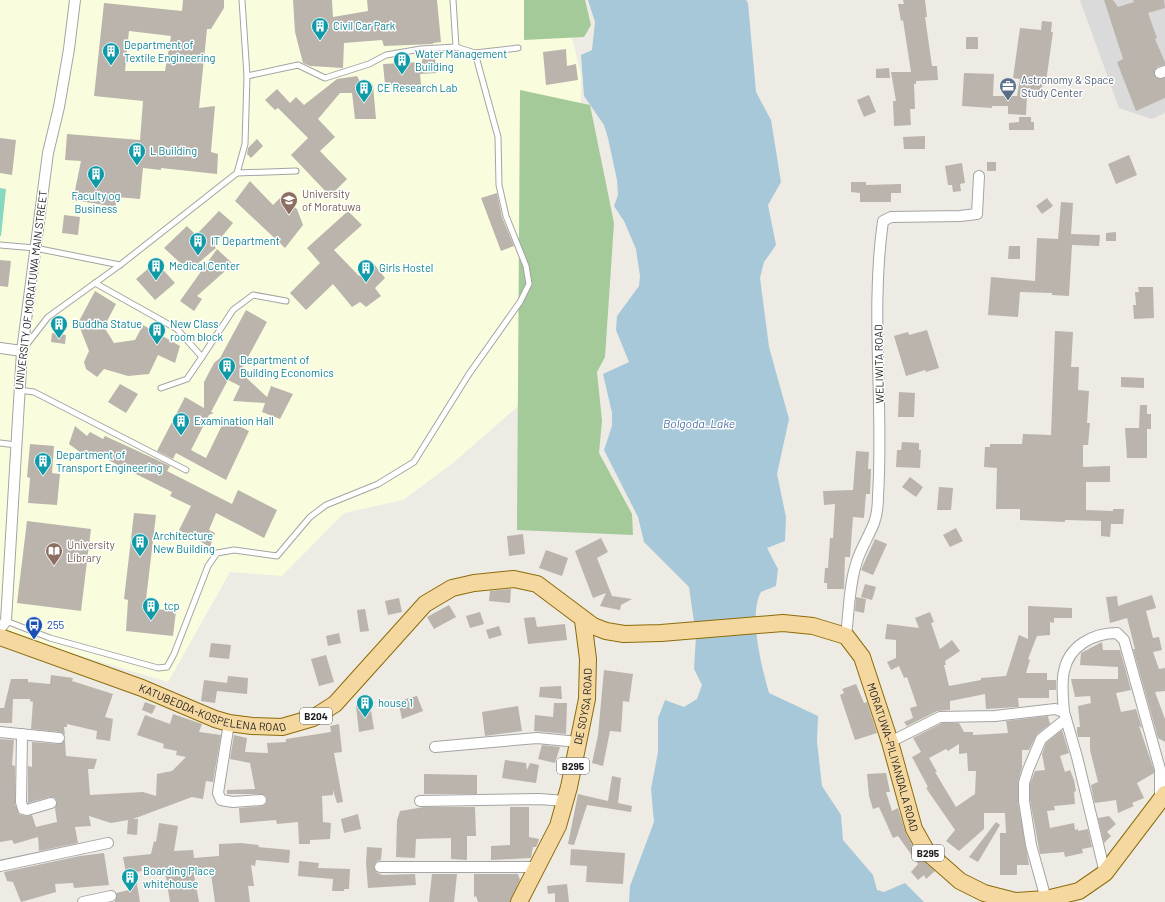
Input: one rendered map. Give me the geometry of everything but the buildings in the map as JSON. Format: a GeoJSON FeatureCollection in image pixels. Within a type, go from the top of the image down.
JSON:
{"type":"FeatureCollection","features":[{"type":"Feature","properties":{"kind":"main road","name":"KATUBEDDA-KOSPELENA ROAD"},"geometry":{"type":"LineString","coordinates":[[0,636],[142,688],[229,723],[252,726],[282,727],[301,722],[324,711],[342,698],[425,604],[452,588],[461,585],[496,580],[523,580],[537,584],[560,600],[583,620]]}},
{"type":"Feature","properties":{"kind":"main road"},"geometry":{"type":"LineString","coordinates":[[583,620],[606,631],[624,634],[783,623],[813,626],[846,636]]}},
{"type":"Feature","properties":{"kind":"main road","name":"DE SOYSA ROAD"},"geometry":{"type":"LineString","coordinates":[[520,902],[558,826],[565,801],[587,699],[588,659],[583,620]]}},
{"type":"Feature","properties":{"kind":"main road","name":"MORATUWA-PILIYANDALA ROAD"},"geometry":{"type":"LineString","coordinates":[[846,636],[862,657],[890,742],[914,828],[927,852],[960,881],[984,893],[1014,901],[1046,899],[1079,891],[1105,873],[1162,797]]}},
{"type":"Feature","properties":{"kind":"street","name":"UNIVERSITY OF MORATUWA MAIN STREET"},"geometry":{"type":"LineString","coordinates":[[3,625],[22,351],[48,153],[59,107],[68,57],[75,0]]}},
{"type":"Feature","properties":{"kind":"street","name":"WELIWITA ROAD"},"geometry":{"type":"LineString","coordinates":[[846,636],[856,563],[874,522],[878,498],[880,460],[878,285],[879,250],[883,221],[891,217],[960,216],[977,214],[980,176]]}},
{"type":"Feature","properties":{"kind":"street"},"geometry":{"type":"LineString","coordinates":[[0,348],[22,351]]}},
{"type":"Feature","properties":{"kind":"street"},"geometry":{"type":"LineString","coordinates":[[1105,873],[1078,757],[1065,715],[1064,671],[1078,644],[1104,633],[1117,633],[1124,640],[1160,769],[1162,797]]}},
{"type":"Feature","properties":{"kind":"street"},"geometry":{"type":"LineString","coordinates":[[890,742],[940,717],[995,716],[1055,709],[1065,715]]}},
{"type":"Feature","properties":{"kind":"street"},"geometry":{"type":"LineString","coordinates":[[1046,899],[1031,844],[1024,801],[1024,783],[1041,739],[1065,715]]}},
{"type":"Feature","properties":{"kind":"street"},"geometry":{"type":"LineString","coordinates":[[229,723],[218,793],[221,800],[234,802],[261,800]]}},
{"type":"Feature","properties":{"kind":"street"},"geometry":{"type":"LineString","coordinates":[[0,732],[60,738]]}},
{"type":"Feature","properties":{"kind":"street"},"geometry":{"type":"LineString","coordinates":[[22,734],[21,802],[23,809],[27,810],[51,803]]}},
{"type":"Feature","properties":{"kind":"street"},"geometry":{"type":"LineString","coordinates":[[435,747],[537,738],[578,742]]}},
{"type":"Feature","properties":{"kind":"street"},"geometry":{"type":"LineString","coordinates":[[420,801],[539,799],[565,801]]}},
{"type":"Feature","properties":{"kind":"street"},"geometry":{"type":"LineString","coordinates":[[0,866],[108,843]]}},
{"type":"Feature","properties":{"kind":"street"},"geometry":{"type":"LineString","coordinates":[[380,867],[538,867]]}},
{"type":"Feature","properties":{"kind":"street"},"geometry":{"type":"LineString","coordinates":[[83,902],[111,896]]}},
{"type":"Feature","properties":{"kind":"lane"},"geometry":{"type":"LineString","coordinates":[[237,173],[245,144],[247,76],[242,0]]}},
{"type":"Feature","properties":{"kind":"lane"},"geometry":{"type":"LineString","coordinates":[[453,0],[456,47]]}},
{"type":"Feature","properties":{"kind":"lane"},"geometry":{"type":"LineString","coordinates":[[247,76],[298,65],[325,78],[369,64],[386,55],[421,49],[456,47],[475,54],[518,48]]}},
{"type":"Feature","properties":{"kind":"lane"},"geometry":{"type":"LineString","coordinates":[[3,625],[158,668],[167,667],[174,654],[208,566],[217,553],[234,550],[277,556],[310,517],[326,505],[378,484],[414,462],[469,374],[520,302],[529,284],[526,266],[506,216],[499,184],[498,137],[475,54]]}},
{"type":"Feature","properties":{"kind":"lane"},"geometry":{"type":"LineString","coordinates":[[22,351],[48,317],[120,265],[237,173],[296,171]]}},
{"type":"Feature","properties":{"kind":"lane"},"geometry":{"type":"LineString","coordinates":[[0,245],[35,248],[120,265]]}},
{"type":"Feature","properties":{"kind":"lane"},"geometry":{"type":"LineString","coordinates":[[95,283],[177,329],[202,356]]}},
{"type":"Feature","properties":{"kind":"lane"},"geometry":{"type":"LineString","coordinates":[[161,388],[187,379],[233,310],[253,295],[286,301]]}},
{"type":"Feature","properties":{"kind":"lane"},"geometry":{"type":"LineString","coordinates":[[19,390],[34,392],[186,470]]}},
{"type":"Feature","properties":{"kind":"lane"},"geometry":{"type":"LineString","coordinates":[[0,443],[16,445]]}},
{"type":"Feature","properties":{"kind":"shaded area","name":"University of Moratuwa"},"geometry":{"type":"Polygon","coordinates":[[[0,0],[563,0],[581,75],[577,355],[453,463],[403,500],[344,513],[282,576],[230,572],[168,682],[45,645],[0,627],[0,0]]]}},
{"type":"Feature","properties":{"kind":"shaded area"},"geometry":{"type":"Polygon","coordinates":[[[1080,0],[1165,0],[1165,113],[1152,119],[1119,108],[1080,0]]]}},
{"type":"Feature","properties":{"kind":"green space"},"geometry":{"type":"Polygon","coordinates":[[[524,0],[585,0],[591,25],[584,37],[524,40],[524,0]]]}},
{"type":"Feature","properties":{"kind":"green space"},"geometry":{"type":"Polygon","coordinates":[[[520,90],[590,105],[614,223],[605,357],[597,372],[602,421],[599,453],[632,514],[633,535],[517,530],[520,90]]]}},
{"type":"Feature","properties":{"kind":"green space"},"geometry":{"type":"Polygon","coordinates":[[[0,188],[6,189],[1,236],[0,236],[0,188]]]}},
{"type":"Feature","properties":{"kind":"water","name":"Bolgoda_Lake"},"geometry":{"type":"Polygon","coordinates":[[[588,0],[746,0],[748,3],[756,92],[771,120],[781,182],[768,205],[776,245],[764,262],[760,278],[769,347],[789,419],[777,474],[786,517],[785,541],[767,548],[778,569],[776,586],[761,592],[757,602],[756,627],[760,656],[769,693],[818,716],[817,742],[822,786],[841,815],[843,840],[873,875],[877,890],[884,892],[905,883],[924,902],[629,902],[630,886],[654,822],[651,789],[658,752],[658,718],[665,700],[684,707],[697,699],[702,685],[694,669],[696,636],[689,587],[644,542],[638,517],[604,450],[612,426],[612,413],[603,374],[629,362],[616,330],[617,316],[639,286],[640,276],[636,249],[624,221],[614,206],[618,195],[617,180],[604,125],[584,96],[581,55],[592,50],[595,22],[588,0]]]}},
{"type":"Feature","properties":{"kind":"place","name":"Civil Car Park"},"geometry":{"type":"Point","coordinates":[320,41]}},
{"type":"Feature","properties":{"kind":"place","name":"Department of Textile Engineering"},"geometry":{"type":"Point","coordinates":[111,66]}},
{"type":"Feature","properties":{"kind":"place","name":"Water Management Building"},"geometry":{"type":"Point","coordinates":[402,75]}},
{"type":"Feature","properties":{"kind":"place","name":"Astronomy & Space Study Center"},"geometry":{"type":"Point","coordinates":[1008,101]}},
{"type":"Feature","properties":{"kind":"place","name":"CE Research Lab"},"geometry":{"type":"Point","coordinates":[364,103]}},
{"type":"Feature","properties":{"kind":"place","name":"L Building"},"geometry":{"type":"Point","coordinates":[137,166]}},
{"type":"Feature","properties":{"kind":"place","name":"Faculty og Business"},"geometry":{"type":"Point","coordinates":[96,189]}},
{"type":"Feature","properties":{"kind":"place","name":"University of Moratuwa"},"geometry":{"type":"Point","coordinates":[289,215]}},
{"type":"Feature","properties":{"kind":"place","name":"IT Department"},"geometry":{"type":"Point","coordinates":[198,256]}},
{"type":"Feature","properties":{"kind":"place","name":"Medical Center"},"geometry":{"type":"Point","coordinates":[156,281]}},
{"type":"Feature","properties":{"kind":"place","name":"Girls Hostel"},"geometry":{"type":"Point","coordinates":[366,283]}},
{"type":"Feature","properties":{"kind":"place","name":"Buddha Statue"},"geometry":{"type":"Point","coordinates":[59,339]}},
{"type":"Feature","properties":{"kind":"place","name":"New Class room block"},"geometry":{"type":"Point","coordinates":[157,345]}},
{"type":"Feature","properties":{"kind":"place","name":"Department of Building Economics"},"geometry":{"type":"Point","coordinates":[227,381]}},
{"type":"Feature","properties":{"kind":"place","name":"Examination Hall"},"geometry":{"type":"Point","coordinates":[181,436]}},
{"type":"Feature","properties":{"kind":"place","name":"Department of Transport Engineering"},"geometry":{"type":"Point","coordinates":[43,476]}},
{"type":"Feature","properties":{"kind":"place","name":"Architecture New Building"},"geometry":{"type":"Point","coordinates":[140,557]}},
{"type":"Feature","properties":{"kind":"place","name":"University Library"},"geometry":{"type":"Point","coordinates":[54,566]}},
{"type":"Feature","properties":{"kind":"place","name":"tcp"},"geometry":{"type":"Point","coordinates":[151,621]}},
{"type":"Feature","properties":{"kind":"place","name":"255"},"geometry":{"type":"Point","coordinates":[34,640]}},
{"type":"Feature","properties":{"kind":"place","name":"house 1"},"geometry":{"type":"Point","coordinates":[365,718]}},
{"type":"Feature","properties":{"kind":"place","name":"Boarding Place whitehouse"},"geometry":{"type":"Point","coordinates":[130,892]}}]}
